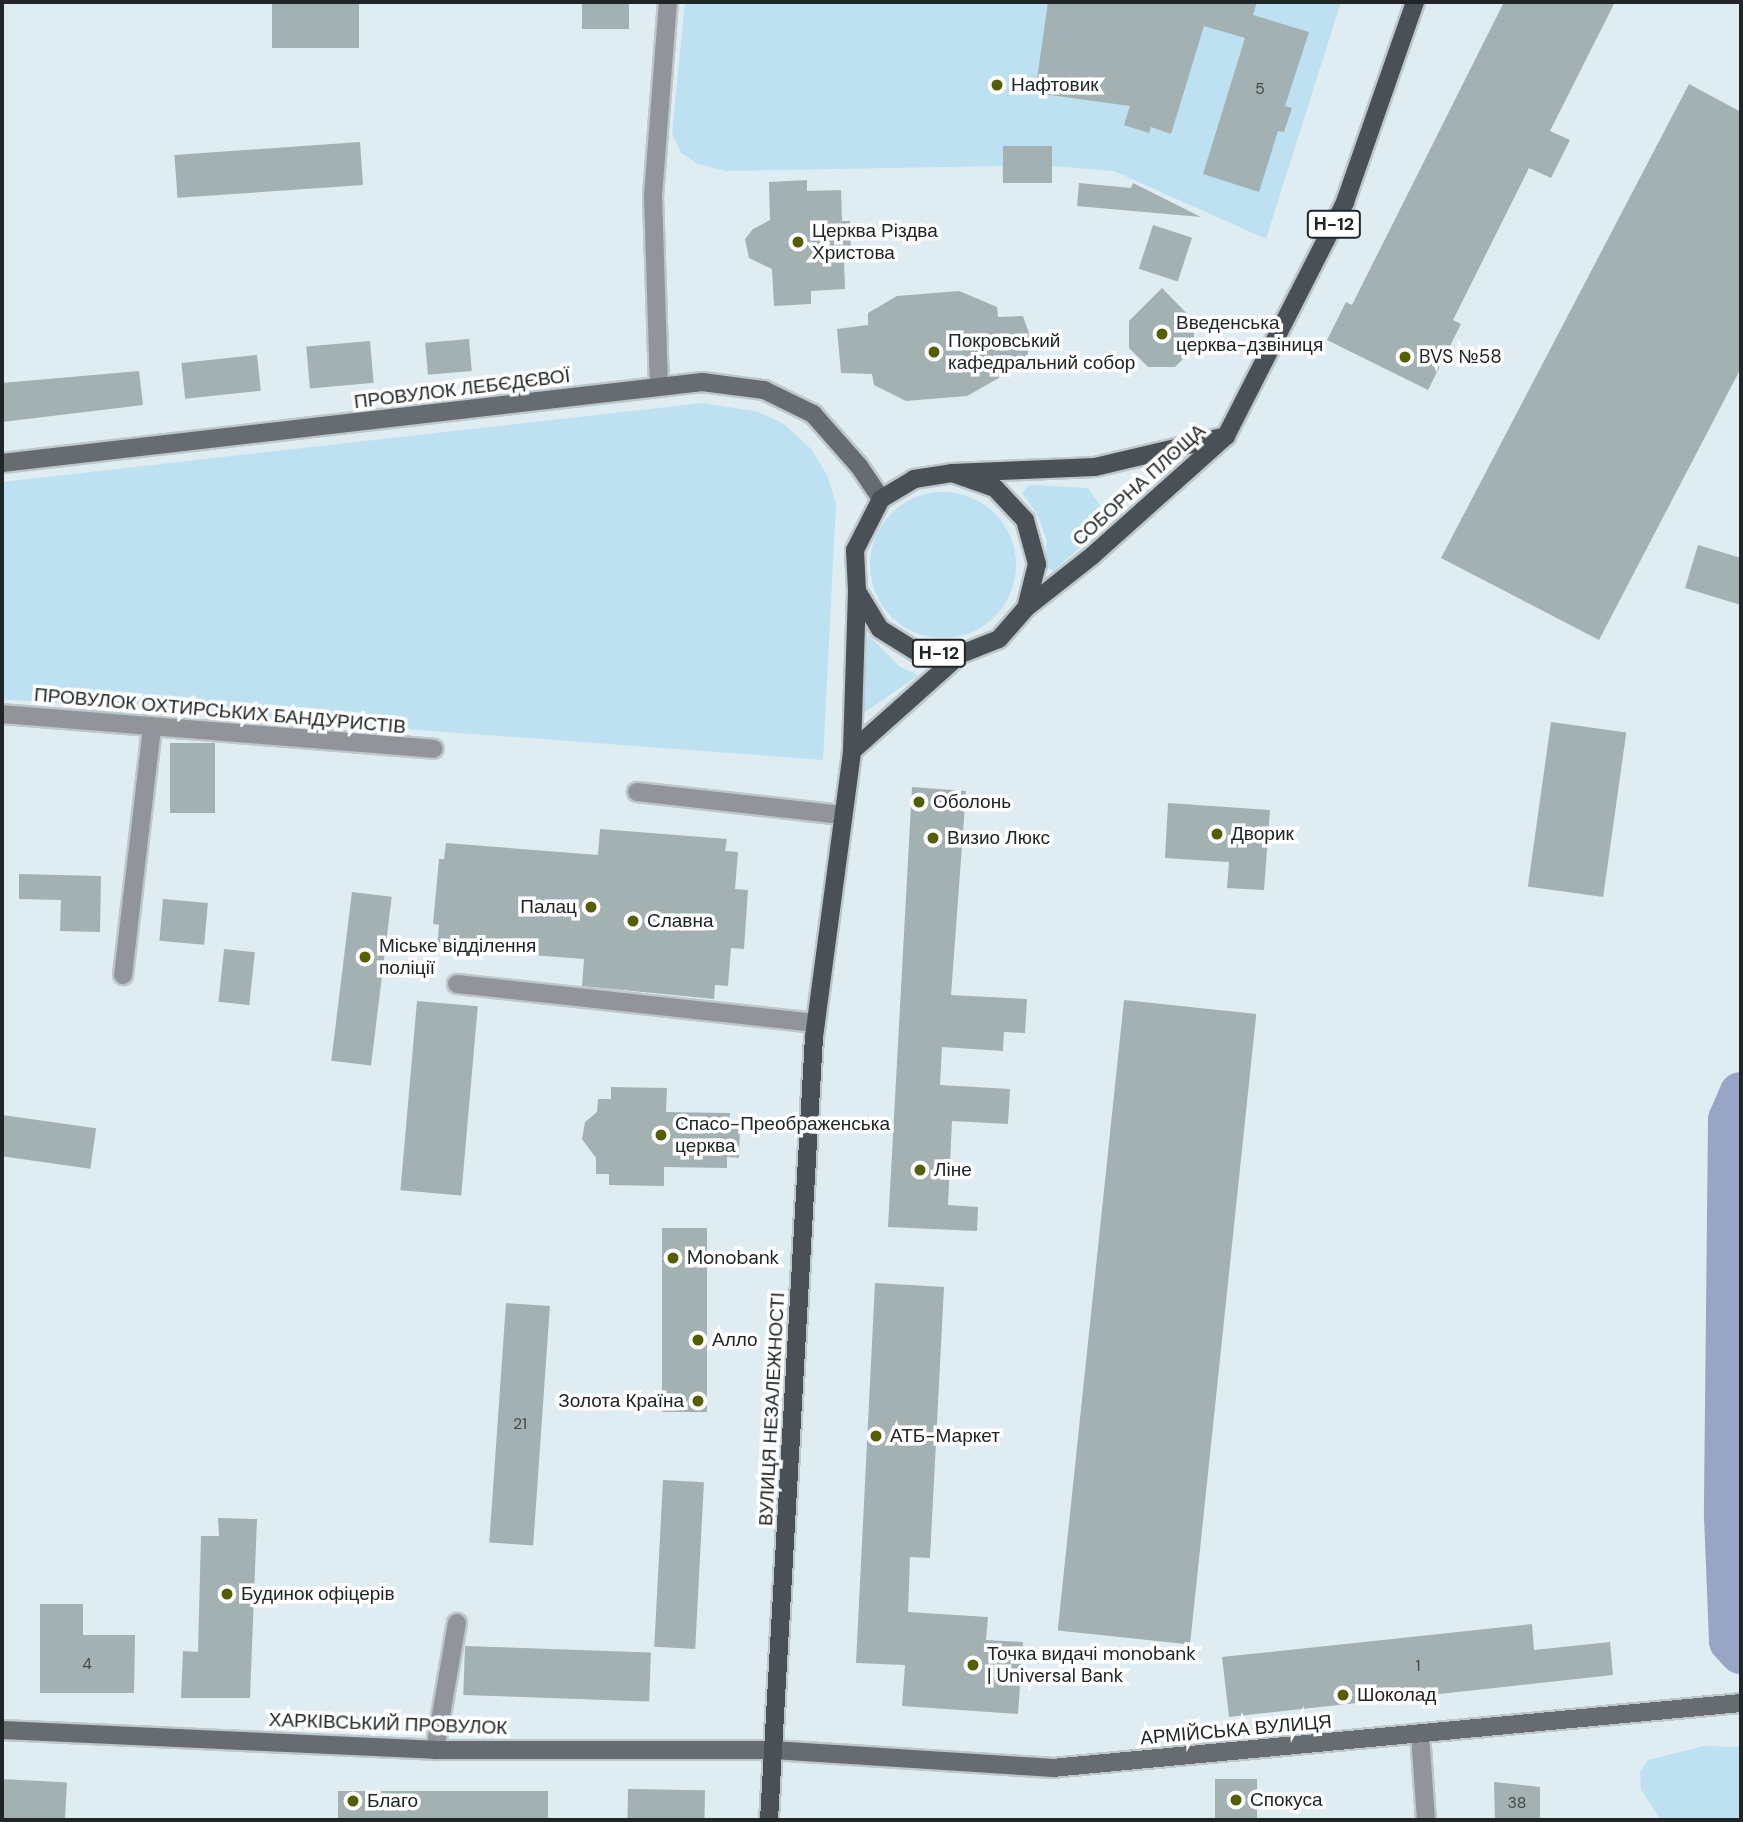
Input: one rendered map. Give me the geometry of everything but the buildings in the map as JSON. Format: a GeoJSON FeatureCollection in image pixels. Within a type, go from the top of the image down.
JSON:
{"type":"FeatureCollection","features":[{"type":"Feature","properties":{"kind":"main road","name":"Н-12"},"geometry":{"type":"LineString","coordinates":[[1226,436],[1345,202],[1415,2]]}},
{"type":"Feature","properties":{"kind":"main road","name":"СОБОРНА ПЛОЩА"},"geometry":{"type":"LineString","coordinates":[[852,751],[857,591],[855,550],[881,499],[914,479],[952,473],[1095,467],[1226,436]]}},
{"type":"Feature","properties":{"kind":"main road","name":"СОБОРНА ПЛОЩА"},"geometry":{"type":"LineString","coordinates":[[852,751],[961,654],[999,639],[1026,607],[1093,555],[1226,436]]}},
{"type":"Feature","properties":{"kind":"main road","name":"СОБОРНА ПЛОЩА"},"geometry":{"type":"LineString","coordinates":[[952,473],[995,488],[1025,520],[1037,564],[1026,607]]}},
{"type":"Feature","properties":{"kind":"main road","name":"СОБОРНА ПЛОЩА"},"geometry":{"type":"LineString","coordinates":[[857,591],[880,629],[917,652],[961,654]]}},
{"type":"Feature","properties":{"kind":"main road","name":"ВУЛИЦЯ НЕЗАЛЕЖНОСТІ"},"geometry":{"type":"LineString","coordinates":[[769,1820],[816,1023],[852,751]]}},
{"type":"Feature","properties":{"kind":"street"},"geometry":{"type":"LineString","coordinates":[[659,387],[653,196],[668,2]]}},
{"type":"Feature","properties":{"kind":"street","name":"ПРОВУЛОК ЛЕБЄДЄВОЇ"},"geometry":{"type":"LineString","coordinates":[[2,463],[702,382],[764,390],[813,414],[859,466],[881,499]]}},
{"type":"Feature","properties":{"kind":"street","name":"ПРОВУЛОК ОХТИРСЬКИХ БАНДУРИСТІВ"},"geometry":{"type":"LineString","coordinates":[[2,714],[434,749]]}},
{"type":"Feature","properties":{"kind":"street"},"geometry":{"type":"LineString","coordinates":[[124,975],[152,727]]}},
{"type":"Feature","properties":{"kind":"street"},"geometry":{"type":"LineString","coordinates":[[637,792],[842,815]]}},
{"type":"Feature","properties":{"kind":"street"},"geometry":{"type":"LineString","coordinates":[[457,984],[816,1023]]}},
{"type":"Feature","properties":{"kind":"street"},"geometry":{"type":"LineString","coordinates":[[435,1750],[457,1623]]}},
{"type":"Feature","properties":{"kind":"street","name":"АРМІЙСЬКА ВУЛИЦЯ"},"geometry":{"type":"LineString","coordinates":[[774,1751],[1052,1768],[1741,1703]]}},
{"type":"Feature","properties":{"kind":"street","name":"ХАРКІВСЬКИЙ ПРОВУЛОК"},"geometry":{"type":"LineString","coordinates":[[2,1730],[435,1750],[774,1751]]}},
{"type":"Feature","properties":{"kind":"street"},"geometry":{"type":"LineString","coordinates":[[1420,1734],[1426,1820]]}},
{"type":"Feature","properties":{"kind":"shaded area","name":"Нафтовик"},"geometry":{"type":"Polygon","coordinates":[[[685,2],[1341,2],[1266,239],[1114,171],[1052,166],[1052,183],[1003,183],[1002,166],[726,171],[698,164],[681,153],[672,133],[685,2]]]}},
{"type":"Feature","properties":{"kind":"shaded area"},"geometry":{"type":"Polygon","coordinates":[[[702,403],[759,412],[784,424],[811,449],[827,475],[836,504],[823,760],[2,699],[2,482],[702,403]]]}},
{"type":"Feature","properties":{"kind":"shaded area"},"geometry":{"type":"Polygon","coordinates":[[[1029,485],[1088,488],[1101,507],[1101,521],[1093,536],[1053,571],[1044,564],[1047,541],[1037,514],[1022,493],[1029,485]]]}},
{"type":"Feature","properties":{"kind":"shaded area"},"geometry":{"type":"Polygon","coordinates":[[[943,492],[971,498],[994,514],[1010,537],[1016,565],[1010,593],[994,616],[971,632],[943,638],[915,632],[892,616],[876,593],[870,565],[876,537],[892,514],[915,498],[943,492]]]}},
{"type":"Feature","properties":{"kind":"shaded area"},"geometry":{"type":"Polygon","coordinates":[[[868,635],[900,667],[919,675],[862,714],[868,635]]]}},
{"type":"Feature","properties":{"kind":"shaded area"},"geometry":{"type":"Polygon","coordinates":[[[1704,1746],[1741,1747],[1741,1820],[1661,1820],[1641,1790],[1640,1772],[1648,1760],[1704,1746]]]}},
{"type":"Feature","properties":{"kind":"waterway"},"geometry":{"type":"LineString","coordinates":[[1741,1094],[1730,1120],[1726,1516],[1731,1641],[1741,1652]]}},
{"type":"Feature","properties":{"kind":"place","name":"Нафтовик"},"geometry":{"type":"Point","coordinates":[997,85]}},
{"type":"Feature","properties":{"kind":"place","name":"Церква Різдва Христова"},"geometry":{"type":"Point","coordinates":[798,242]}},
{"type":"Feature","properties":{"kind":"place","name":"Введенська церква-дзвіниця"},"geometry":{"type":"Point","coordinates":[1162,334]}},
{"type":"Feature","properties":{"kind":"place","name":"Покровський кафедральний собор"},"geometry":{"type":"Point","coordinates":[934,352]}},
{"type":"Feature","properties":{"kind":"place","name":"BVS №58"},"geometry":{"type":"Point","coordinates":[1405,357]}},
{"type":"Feature","properties":{"kind":"place","name":"Оболонь"},"geometry":{"type":"Point","coordinates":[919,802]}},
{"type":"Feature","properties":{"kind":"place","name":"Дворик"},"geometry":{"type":"Point","coordinates":[1217,834]}},
{"type":"Feature","properties":{"kind":"place","name":"Визио Люкс"},"geometry":{"type":"Point","coordinates":[933,838]}},
{"type":"Feature","properties":{"kind":"place","name":"Палац"},"geometry":{"type":"Point","coordinates":[591,907]}},
{"type":"Feature","properties":{"kind":"place","name":"Славна"},"geometry":{"type":"Point","coordinates":[633,921]}},
{"type":"Feature","properties":{"kind":"place","name":"Міське відділення поліції"},"geometry":{"type":"Point","coordinates":[365,957]}},
{"type":"Feature","properties":{"kind":"place","name":"Спасо-Преображенська церква"},"geometry":{"type":"Point","coordinates":[661,1135]}},
{"type":"Feature","properties":{"kind":"place","name":"Ліне"},"geometry":{"type":"Point","coordinates":[920,1170]}},
{"type":"Feature","properties":{"kind":"place","name":"Monobank"},"geometry":{"type":"Point","coordinates":[673,1258]}},
{"type":"Feature","properties":{"kind":"place","name":"Алло"},"geometry":{"type":"Point","coordinates":[698,1340]}},
{"type":"Feature","properties":{"kind":"place","name":"Золота Країна"},"geometry":{"type":"Point","coordinates":[698,1401]}},
{"type":"Feature","properties":{"kind":"place","name":"АТБ-Маркет"},"geometry":{"type":"Point","coordinates":[876,1436]}},
{"type":"Feature","properties":{"kind":"place","name":"Будинок офіцерів"},"geometry":{"type":"Point","coordinates":[227,1594]}},
{"type":"Feature","properties":{"kind":"place","name":"Точка видачі monobank | Universal Bank"},"geometry":{"type":"Point","coordinates":[973,1665]}},
{"type":"Feature","properties":{"kind":"place","name":"Шоколад"},"geometry":{"type":"Point","coordinates":[1343,1695]}},
{"type":"Feature","properties":{"kind":"place","name":"Спокуса"},"geometry":{"type":"Point","coordinates":[1236,1800]}},
{"type":"Feature","properties":{"kind":"place","name":"Благо"},"geometry":{"type":"Point","coordinates":[353,1801]}}]}
